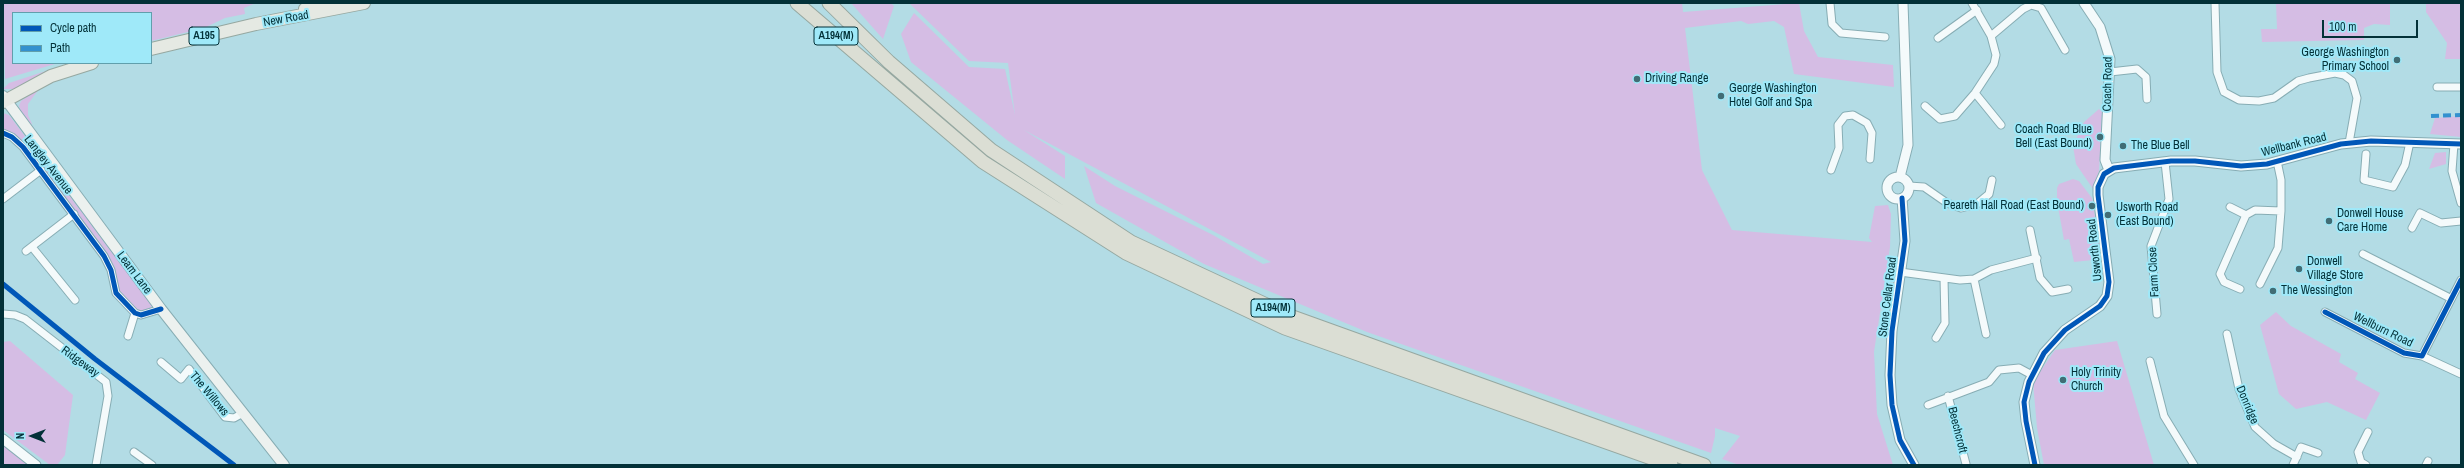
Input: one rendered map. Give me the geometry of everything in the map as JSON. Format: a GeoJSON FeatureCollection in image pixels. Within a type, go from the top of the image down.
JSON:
{"type":"FeatureCollection","features":[{"type":"Feature","properties":{"kind":"highway","name":"A194(M)"},"geometry":{"type":"LineString","coordinates":[[797,3],[983,162],[1126,253],[1285,328],[1671,465]]}},
{"type":"Feature","properties":{"kind":"highway","name":"A194(M)"},"geometry":{"type":"LineString","coordinates":[[809,3],[875,69]]}},
{"type":"Feature","properties":{"kind":"highway","name":"A194(M)"},"geometry":{"type":"LineString","coordinates":[[829,3],[890,62],[991,150],[1132,242],[1290,316],[1704,465]]}},
{"type":"Feature","properties":{"kind":"highway","name":"A194(M)"},"geometry":{"type":"LineString","coordinates":[[837,3],[890,62]]}},
{"type":"Feature","properties":{"kind":"main road","name":"New Road"},"geometry":{"type":"LineString","coordinates":[[256,24],[323,3]]}},
{"type":"Feature","properties":{"kind":"main road","name":"New Road"},"geometry":{"type":"LineString","coordinates":[[152,49],[256,24],[364,3]]}},
{"type":"Feature","properties":{"kind":"main road"},"geometry":{"type":"LineString","coordinates":[[4,99],[51,76],[89,64]]}},
{"type":"Feature","properties":{"kind":"main road","name":"Leam Lane"},"geometry":{"type":"LineString","coordinates":[[4,99],[161,309],[284,465]]}},
{"type":"Feature","properties":{"kind":"street"},"geometry":{"type":"LineString","coordinates":[[1830,3],[1832,24],[1841,33],[1885,37]]}},
{"type":"Feature","properties":{"kind":"street"},"geometry":{"type":"LineString","coordinates":[[1900,177],[1908,145],[1903,3]]}},
{"type":"Feature","properties":{"kind":"street"},"geometry":{"type":"LineString","coordinates":[[1925,106],[1940,119],[1955,116],[1975,93],[1994,64],[1996,55],[1991,36],[1972,3]]}},
{"type":"Feature","properties":{"kind":"street","name":"Coach Road"},"geometry":{"type":"LineString","coordinates":[[2084,3],[2100,27],[2106,42],[2110,59],[2104,160],[2109,170]]}},
{"type":"Feature","properties":{"kind":"street"},"geometry":{"type":"LineString","coordinates":[[2215,3],[2217,72],[2224,92],[2239,100],[2259,101],[2274,98],[2298,81],[2335,73],[2344,75],[2355,86],[2357,98],[2349,143]]}},
{"type":"Feature","properties":{"kind":"street"},"geometry":{"type":"LineString","coordinates":[[1991,36],[2023,9],[2031,5],[2041,8],[2065,50]]}},
{"type":"Feature","properties":{"kind":"street"},"geometry":{"type":"LineString","coordinates":[[1938,38],[1977,10]]}},
{"type":"Feature","properties":{"kind":"street"},"geometry":{"type":"LineString","coordinates":[[2110,72],[2136,69],[2146,76],[2147,99]]}},
{"type":"Feature","properties":{"kind":"street"},"geometry":{"type":"LineString","coordinates":[[2437,87],[2461,87]]}},
{"type":"Feature","properties":{"kind":"street"},"geometry":{"type":"LineString","coordinates":[[1975,93],[2001,126]]}},
{"type":"Feature","properties":{"kind":"street"},"geometry":{"type":"LineString","coordinates":[[1831,170],[1839,148],[1838,125],[1845,116],[1853,115],[1867,123],[1873,138],[1870,159]]}},
{"type":"Feature","properties":{"kind":"street","name":"Langley Avenue"},"geometry":{"type":"LineString","coordinates":[[3,133],[18,141],[74,214],[104,256],[111,270],[116,293],[135,313]]}},
{"type":"Feature","properties":{"kind":"street"},"geometry":{"type":"LineString","coordinates":[[2364,180],[2393,187],[2405,166],[2410,142]]}},
{"type":"Feature","properties":{"kind":"street","name":"Wellbank Road"},"geometry":{"type":"LineString","coordinates":[[2109,170],[2165,162],[2195,160],[2241,166],[2277,161],[2349,143],[2410,142],[2458,144]]}},
{"type":"Feature","properties":{"kind":"street"},"geometry":{"type":"LineString","coordinates":[[2458,144],[2452,171],[2461,202]]}},
{"type":"Feature","properties":{"kind":"street"},"geometry":{"type":"LineString","coordinates":[[2363,187],[2366,154]]}},
{"type":"Feature","properties":{"kind":"street"},"geometry":{"type":"LineString","coordinates":[[2260,284],[2278,248],[2282,180],[2277,161]]}},
{"type":"Feature","properties":{"kind":"street","name":"Farm Close"},"geometry":{"type":"LineString","coordinates":[[2157,314],[2151,246],[2169,199],[2165,162]]}},
{"type":"Feature","properties":{"kind":"street"},"geometry":{"type":"LineString","coordinates":[[3,199],[41,170]]}},
{"type":"Feature","properties":{"kind":"street","name":"Usworth Road"},"geometry":{"type":"LineString","coordinates":[[2035,465],[2027,430],[2024,402],[2032,375],[2044,353],[2065,330],[2100,306],[2107,296],[2109,282],[2098,187],[2104,174],[2109,170]]}},
{"type":"Feature","properties":{"kind":"street"},"geometry":{"type":"LineString","coordinates":[[1900,177],[1907,180],[1910,186],[1906,197],[1893,198],[1887,187],[1893,178],[1900,177]]}},
{"type":"Feature","properties":{"kind":"street"},"geometry":{"type":"LineString","coordinates":[[1910,186],[1924,187],[1960,208],[1977,204],[1989,194],[1992,180]]}},
{"type":"Feature","properties":{"kind":"street","name":"Stone Cellar Road"},"geometry":{"type":"LineString","coordinates":[[1902,198],[1905,240],[1892,331],[1890,375],[1892,405],[1900,440],[1914,465]]}},
{"type":"Feature","properties":{"kind":"street"},"geometry":{"type":"LineString","coordinates":[[2230,207],[2246,215]]}},
{"type":"Feature","properties":{"kind":"street"},"geometry":{"type":"LineString","coordinates":[[2240,289],[2224,282],[2220,274],[2246,215],[2255,210],[2281,210]]}},
{"type":"Feature","properties":{"kind":"street"},"geometry":{"type":"LineString","coordinates":[[2412,228],[2420,213],[2441,223],[2461,221]]}},
{"type":"Feature","properties":{"kind":"street"},"geometry":{"type":"LineString","coordinates":[[74,214],[29,249],[75,300]]}},
{"type":"Feature","properties":{"kind":"street"},"geometry":{"type":"LineString","coordinates":[[2030,230],[2040,278],[2052,292],[2068,289]]}},
{"type":"Feature","properties":{"kind":"street"},"geometry":{"type":"LineString","coordinates":[[2364,254],[2450,298]]}},
{"type":"Feature","properties":{"kind":"street"},"geometry":{"type":"LineString","coordinates":[[1900,272],[1960,280],[1974,279],[1991,270],[2037,258]]}},
{"type":"Feature","properties":{"kind":"street"},"geometry":{"type":"LineString","coordinates":[[1936,338],[1945,323],[1944,278]]}},
{"type":"Feature","properties":{"kind":"street"},"geometry":{"type":"LineString","coordinates":[[1974,279],[1986,334]]}},
{"type":"Feature","properties":{"kind":"street","name":"Wellburn Road"},"geometry":{"type":"LineString","coordinates":[[2422,356],[2450,298],[2461,280]]}},
{"type":"Feature","properties":{"kind":"street"},"geometry":{"type":"LineString","coordinates":[[128,336],[135,313],[141,315],[161,309]]}},
{"type":"Feature","properties":{"kind":"street","name":"Wellburn Road"},"geometry":{"type":"LineString","coordinates":[[2325,312],[2404,353],[2422,356],[2461,374]]}},
{"type":"Feature","properties":{"kind":"street","name":"Ridgeway"},"geometry":{"type":"LineString","coordinates":[[3,314],[15,315],[25,319],[106,382],[108,396],[96,465]]}},
{"type":"Feature","properties":{"kind":"street","name":"Donridge"},"geometry":{"type":"LineString","coordinates":[[2227,334],[2239,389],[2255,427],[2274,444],[2297,457]]}},
{"type":"Feature","properties":{"kind":"street"},"geometry":{"type":"LineString","coordinates":[[2150,361],[2164,416],[2194,465]]}},
{"type":"Feature","properties":{"kind":"street","name":"The Willows"},"geometry":{"type":"LineString","coordinates":[[161,362],[181,379],[189,369],[225,417],[234,418],[243,412]]}},
{"type":"Feature","properties":{"kind":"street","name":"Beechcroft"},"geometry":{"type":"LineString","coordinates":[[1928,405],[1948,396],[1989,382],[1999,370],[2019,368],[2032,375]]}},
{"type":"Feature","properties":{"kind":"street","name":"Beechcroft"},"geometry":{"type":"LineString","coordinates":[[1948,396],[1966,464]]}},
{"type":"Feature","properties":{"kind":"street"},"geometry":{"type":"LineString","coordinates":[[2366,465],[2361,462],[2358,452],[2368,432]]}},
{"type":"Feature","properties":{"kind":"street"},"geometry":{"type":"LineString","coordinates":[[3,439],[36,465]]}},
{"type":"Feature","properties":{"kind":"street"},"geometry":{"type":"LineString","coordinates":[[2293,465],[2301,447],[2318,453]]}},
{"type":"Feature","properties":{"kind":"street"},"geometry":{"type":"LineString","coordinates":[[134,452],[152,465]]}},
{"type":"Feature","properties":{"kind":"shaded area"},"geometry":{"type":"Polygon","coordinates":[[[3,3],[256,3],[244,8],[245,14],[225,18],[204,28],[152,41],[152,12],[12,12],[12,64],[55,64],[5,79],[3,3]]]}},
{"type":"Feature","properties":{"kind":"shaded area"},"geometry":{"type":"Polygon","coordinates":[[[851,3],[891,3],[894,6],[883,39],[851,3]]]}},
{"type":"Feature","properties":{"kind":"shaded area","name":"George Washington Hotel Golf and Spa"},"geometry":{"type":"Polygon","coordinates":[[[909,3],[1682,3],[1683,12],[1799,3],[1804,31],[1818,57],[1893,65],[1894,87],[1794,74],[1784,27],[1774,21],[1748,24],[1741,21],[1685,28],[1702,170],[1732,230],[1872,242],[1869,238],[1875,206],[1888,205],[1891,214],[1890,247],[1874,352],[1877,414],[1893,465],[1739,465],[1722,459],[1740,436],[1715,428],[1715,436],[1711,453],[1367,332],[1204,264],[1096,203],[1084,166],[1115,186],[1213,235],[1263,264],[1271,262],[1024,130],[1065,156],[1065,179],[1007,140],[911,62],[901,34],[914,13],[969,67],[1005,69],[1015,115],[1008,63],[969,61],[909,3]]]}},
{"type":"Feature","properties":{"kind":"shaded area"},"geometry":{"type":"Polygon","coordinates":[[[2276,3],[2390,3],[2390,25],[2374,24],[2364,28],[2364,40],[2262,42],[2261,29],[2277,29],[2276,3]]]}},
{"type":"Feature","properties":{"kind":"shaded area"},"geometry":{"type":"Polygon","coordinates":[[[2426,3],[2461,3],[2461,59],[2445,59],[2447,43],[2426,12],[2426,3]]]}},
{"type":"Feature","properties":{"kind":"shaded area"},"geometry":{"type":"Polygon","coordinates":[[[46,71],[14,89],[3,89],[9,83],[46,71]]]}},
{"type":"Feature","properties":{"kind":"shaded area"},"geometry":{"type":"Polygon","coordinates":[[[39,89],[28,104],[28,115],[32,124],[29,126],[19,106],[21,101],[39,89]]]}},
{"type":"Feature","properties":{"kind":"shaded area"},"geometry":{"type":"Polygon","coordinates":[[[2099,109],[2102,112],[2099,171],[2093,189],[2076,164],[2073,146],[2084,122],[2099,109]]]}},
{"type":"Feature","properties":{"kind":"shaded area"},"geometry":{"type":"Polygon","coordinates":[[[3,113],[9,115],[152,306],[148,311],[141,312],[135,308],[119,291],[113,265],[25,143],[15,135],[3,130],[3,113]]]}},
{"type":"Feature","properties":{"kind":"shaded area"},"geometry":{"type":"Polygon","coordinates":[[[2461,116],[2461,137],[2430,134],[2435,118],[2461,116]]]}},
{"type":"Feature","properties":{"kind":"shaded area"},"geometry":{"type":"Polygon","coordinates":[[[2446,152],[2446,164],[2429,169],[2435,153],[2446,152]]]}},
{"type":"Feature","properties":{"kind":"shaded area"},"geometry":{"type":"Polygon","coordinates":[[[2073,179],[2079,181],[2092,198],[2102,259],[2074,262],[2069,239],[2064,240],[2057,201],[2057,188],[2059,184],[2073,179]]]}},
{"type":"Feature","properties":{"kind":"shaded area"},"geometry":{"type":"Polygon","coordinates":[[[2276,312],[2291,326],[2341,354],[2339,362],[2358,373],[2355,379],[2380,393],[2366,420],[2327,402],[2296,409],[2279,394],[2260,325],[2276,312]]]}},
{"type":"Feature","properties":{"kind":"shaded area"},"geometry":{"type":"Polygon","coordinates":[[[10,341],[73,395],[65,455],[57,465],[50,465],[3,430],[3,342],[10,341]]]}},
{"type":"Feature","properties":{"kind":"shaded area"},"geometry":{"type":"Polygon","coordinates":[[[2117,341],[2154,465],[2044,465],[2037,428],[2033,382],[2055,350],[2117,341]]]}},
{"type":"Feature","properties":{"kind":"shaded area"},"geometry":{"type":"Polygon","coordinates":[[[3,445],[28,465],[3,465],[3,445]]]}},
{"type":"Feature","properties":{"kind":"marked path"},"geometry":{"type":"LineString","coordinates":[[2431,116],[2461,115]]}},
{"type":"Feature","properties":{"kind":"cycle path"},"geometry":{"type":"LineString","coordinates":[[3,133],[12,137],[23,147],[104,256],[111,270],[116,293],[135,313],[141,315],[161,309]]}},
{"type":"Feature","properties":{"kind":"cycle path"},"geometry":{"type":"LineString","coordinates":[[2035,465],[2026,421],[2024,402],[2029,382],[2044,353],[2065,330],[2100,306],[2107,296],[2109,282],[2098,195],[2098,187],[2104,174],[2114,168],[2171,161],[2195,161],[2241,166],[2267,164],[2341,144],[2371,141],[2461,144]]}},
{"type":"Feature","properties":{"kind":"cycle path"},"geometry":{"type":"LineString","coordinates":[[1902,198],[1905,241],[1892,331],[1890,375],[1892,405],[1900,440],[1914,465]]}},
{"type":"Feature","properties":{"kind":"cycle path"},"geometry":{"type":"LineString","coordinates":[[2325,312],[2404,353],[2422,356],[2461,280]]}},
{"type":"Feature","properties":{"kind":"cycle path"},"geometry":{"type":"LineString","coordinates":[[3,284],[95,359],[234,465]]}},
{"type":"Feature","properties":{"kind":"place","name":"George Washington Primary School"},"geometry":{"type":"Point","coordinates":[2397,60]}},
{"type":"Feature","properties":{"kind":"place","name":"Driving Range"},"geometry":{"type":"Point","coordinates":[1637,79]}},
{"type":"Feature","properties":{"kind":"place","name":"George Washington Hotel Golf and Spa"},"geometry":{"type":"Point","coordinates":[1721,96]}},
{"type":"Feature","properties":{"kind":"place","name":"Coach Road Blue Bell (East Bound)"},"geometry":{"type":"Point","coordinates":[2100,137]}},
{"type":"Feature","properties":{"kind":"place","name":"The Blue Bell"},"geometry":{"type":"Point","coordinates":[2123,146]}},
{"type":"Feature","properties":{"kind":"place","name":"Peareth Hall Road (East Bound)"},"geometry":{"type":"Point","coordinates":[2092,206]}},
{"type":"Feature","properties":{"kind":"place","name":"Usworth Road (East Bound)"},"geometry":{"type":"Point","coordinates":[2108,215]}},
{"type":"Feature","properties":{"kind":"place","name":"Donwell House Care Home"},"geometry":{"type":"Point","coordinates":[2329,221]}},
{"type":"Feature","properties":{"kind":"place","name":"Donwell Village Store"},"geometry":{"type":"Point","coordinates":[2299,269]}},
{"type":"Feature","properties":{"kind":"place","name":"The Wessington"},"geometry":{"type":"Point","coordinates":[2273,291]}},
{"type":"Feature","properties":{"kind":"place","name":"Holy Trinity Church"},"geometry":{"type":"Point","coordinates":[2063,380]}}]}
